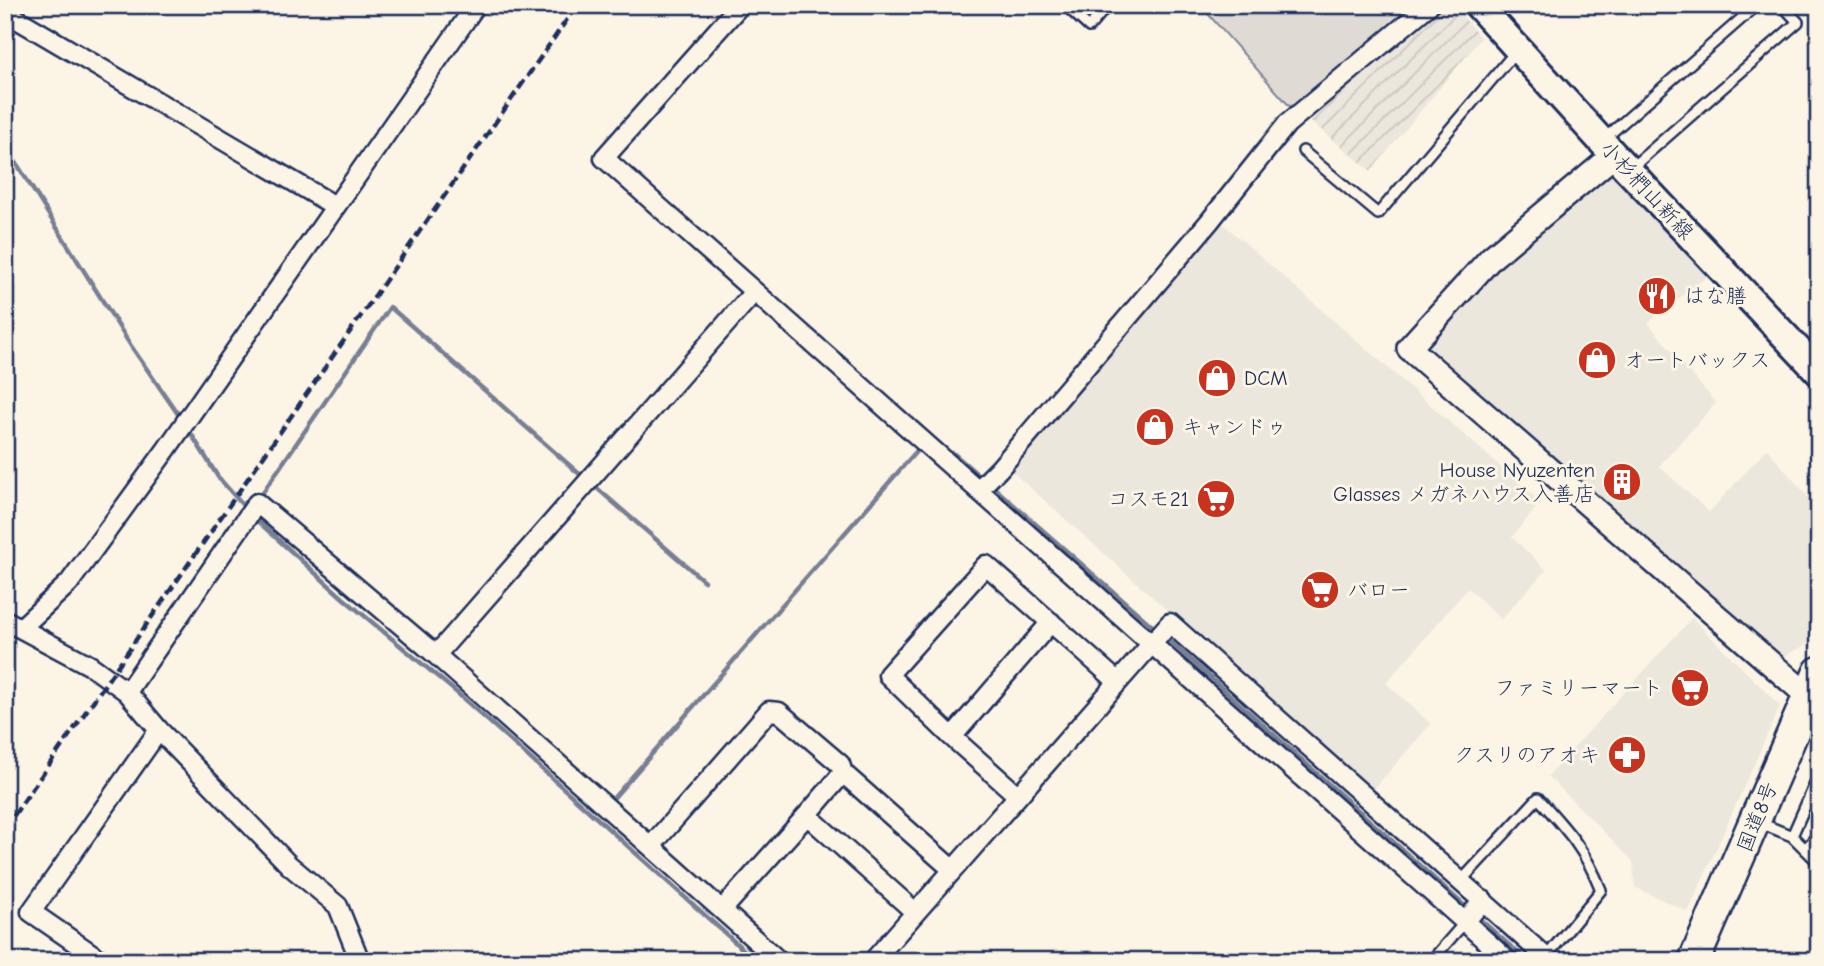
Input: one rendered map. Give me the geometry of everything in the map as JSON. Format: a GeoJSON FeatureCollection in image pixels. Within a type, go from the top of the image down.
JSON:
{"type":"FeatureCollection","features":[{"type":"Feature","properties":{"kind":"highway","name":"国道8号"},"geometry":{"type":"LineString","coordinates":[[1694,961],[1815,690]]}},
{"type":"Feature","properties":{"kind":"main road","name":"小杉椚山新線"},"geometry":{"type":"LineString","coordinates":[[1478,5],[1615,156],[1819,372]]}},
{"type":"Feature","properties":{"kind":"street"},"geometry":{"type":"LineString","coordinates":[[360,961],[338,906],[289,865],[159,730],[127,692],[91,666],[13,624],[69,583],[166,450],[476,5]]}},
{"type":"Feature","properties":{"kind":"street"},"geometry":{"type":"LineString","coordinates":[[740,5],[604,158],[1508,961]]}},
{"type":"Feature","properties":{"kind":"street"},"geometry":{"type":"LineString","coordinates":[[978,490],[999,469],[1209,222],[1287,124],[1429,5]]}},
{"type":"Feature","properties":{"kind":"street"},"geometry":{"type":"LineString","coordinates":[[5,12],[335,206]]}},
{"type":"Feature","properties":{"kind":"street"},"geometry":{"type":"LineString","coordinates":[[1615,156],[1491,258],[1409,348],[1815,690]]}},
{"type":"Feature","properties":{"kind":"street"},"geometry":{"type":"LineString","coordinates":[[436,655],[754,292]]}},
{"type":"Feature","properties":{"kind":"street"},"geometry":{"type":"LineString","coordinates":[[127,692],[257,503],[436,655],[779,961]]}},
{"type":"Feature","properties":{"kind":"street"},"geometry":{"type":"LineString","coordinates":[[1017,795],[951,737],[888,675],[986,565],[1118,682]]}},
{"type":"Feature","properties":{"kind":"street"},"geometry":{"type":"LineString","coordinates":[[951,737],[1051,622]]}},
{"type":"Feature","properties":{"kind":"street"},"geometry":{"type":"LineString","coordinates":[[873,961],[1170,623],[1548,959]]}},
{"type":"Feature","properties":{"kind":"street"},"geometry":{"type":"LineString","coordinates":[[651,846],[769,711],[779,712],[840,764],[843,773],[953,870]]}},
{"type":"Feature","properties":{"kind":"street"},"geometry":{"type":"LineString","coordinates":[[102,961],[31,912],[159,730]]}},
{"type":"Feature","properties":{"kind":"street"},"geometry":{"type":"LineString","coordinates":[[722,910],[843,773]]}},
{"type":"Feature","properties":{"kind":"street"},"geometry":{"type":"LineString","coordinates":[[807,815],[915,912]]}},
{"type":"Feature","properties":{"kind":"street"},"geometry":{"type":"LineString","coordinates":[[1465,922],[1483,900]]}},
{"type":"Feature","properties":{"kind":"lane"},"geometry":{"type":"LineString","coordinates":[[1065,5],[1089,27],[1108,5]]}},
{"type":"Feature","properties":{"kind":"lane"},"geometry":{"type":"LineString","coordinates":[[1615,156],[1757,5]]}},
{"type":"Feature","properties":{"kind":"lane"},"geometry":{"type":"LineString","coordinates":[[1615,156],[1798,22],[1782,5]]}},
{"type":"Feature","properties":{"kind":"lane"},"geometry":{"type":"LineString","coordinates":[[1303,150],[1378,214],[1518,49]]}},
{"type":"Feature","properties":{"kind":"lane"},"geometry":{"type":"LineString","coordinates":[[1792,836],[1819,775]]}},
{"type":"Feature","properties":{"kind":"lane"},"geometry":{"type":"LineString","coordinates":[[1461,881],[1538,798],[1572,835],[1590,861],[1601,890],[1548,959]]}},
{"type":"Feature","properties":{"kind":"lane"},"geometry":{"type":"LineString","coordinates":[[1755,821],[1792,836],[1819,863]]}},
{"type":"Feature","properties":{"kind":"lane"},"geometry":{"type":"LineString","coordinates":[[1804,849],[1819,834]]}},
{"type":"Feature","properties":{"kind":"lane"},"geometry":{"type":"LineString","coordinates":[[1431,961],[1465,922]]}},
{"type":"Feature","properties":{"kind":"shaded area"},"geometry":{"type":"Polygon","coordinates":[[[1214,5],[1419,5],[1293,110],[1208,14],[1214,5]]]}},
{"type":"Feature","properties":{"kind":"shaded area"},"geometry":{"type":"Polygon","coordinates":[[[1441,5],[1453,5],[1481,38],[1371,171],[1306,118],[1441,5]]]}},
{"type":"Feature","properties":{"kind":"shaded area"},"geometry":{"type":"Polygon","coordinates":[[[1609,175],[1623,181],[1710,274],[1648,323],[1716,403],[1659,466],[1709,512],[1767,449],[1809,498],[1819,488],[1819,616],[1806,645],[1781,658],[1427,350],[1494,269],[1581,195],[1609,175]]]}},
{"type":"Feature","properties":{"kind":"shaded area"},"geometry":{"type":"Polygon","coordinates":[[[1220,221],[1541,502],[1512,537],[1546,570],[1501,619],[1468,588],[1386,683],[1431,724],[1371,792],[1008,468],[1220,221]]]}},
{"type":"Feature","properties":{"kind":"shaded area"},"geometry":{"type":"Polygon","coordinates":[[[1692,618],[1780,706],[1688,912],[1635,887],[1633,861],[1548,776],[1692,618]]]}},
{"type":"Feature","properties":{"kind":"waterway"},"geometry":{"type":"LineString","coordinates":[[5,145],[131,346],[182,420]]}},
{"type":"Feature","properties":{"kind":"waterway"},"geometry":{"type":"LineString","coordinates":[[263,492],[390,307],[584,478]]}},
{"type":"Feature","properties":{"kind":"waterway"},"geometry":{"type":"LineString","coordinates":[[187,427],[218,477],[247,510]]}},
{"type":"Feature","properties":{"kind":"waterway"},"geometry":{"type":"LineString","coordinates":[[610,802],[920,447]]}},
{"type":"Feature","properties":{"kind":"waterway"},"geometry":{"type":"LineString","coordinates":[[953,453],[984,480]]}},
{"type":"Feature","properties":{"kind":"waterway"},"geometry":{"type":"LineString","coordinates":[[591,483],[704,581]]}},
{"type":"Feature","properties":{"kind":"waterway"},"geometry":{"type":"LineString","coordinates":[[991,485],[1158,631]]}},
{"type":"Feature","properties":{"kind":"waterway"},"geometry":{"type":"LineString","coordinates":[[253,517],[343,598],[456,692],[756,961]]}},
{"type":"Feature","properties":{"kind":"waterway"},"geometry":{"type":"LineString","coordinates":[[1165,637],[1468,909]]}},
{"type":"Feature","properties":{"kind":"waterway"},"geometry":{"type":"LineString","coordinates":[[1475,915],[1527,961]]}},
{"type":"Feature","properties":{"kind":"railway"},"geometry":{"type":"LineString","coordinates":[[5,828],[577,5]]}},
{"type":"Feature","properties":{"kind":"place","name":"はな膳"},"geometry":{"type":"Point","coordinates":[1657,296]}},
{"type":"Feature","properties":{"kind":"place","name":"オートバックス"},"geometry":{"type":"Point","coordinates":[1597,360]}},
{"type":"Feature","properties":{"kind":"place","name":"DCM"},"geometry":{"type":"Point","coordinates":[1217,378]}},
{"type":"Feature","properties":{"kind":"place","name":"キャンドゥ"},"geometry":{"type":"Point","coordinates":[1155,427]}},
{"type":"Feature","properties":{"kind":"place","name":"House Nyuzenten Glasses メガネハウス入善店"},"geometry":{"type":"Point","coordinates":[1622,482]}},
{"type":"Feature","properties":{"kind":"place","name":"コスモ21"},"geometry":{"type":"Point","coordinates":[1216,499]}},
{"type":"Feature","properties":{"kind":"place","name":"バロー"},"geometry":{"type":"Point","coordinates":[1320,590]}},
{"type":"Feature","properties":{"kind":"place","name":"ファミリーマート"},"geometry":{"type":"Point","coordinates":[1690,688]}},
{"type":"Feature","properties":{"kind":"place","name":"クスリのアオキ"},"geometry":{"type":"Point","coordinates":[1627,755]}}]}
